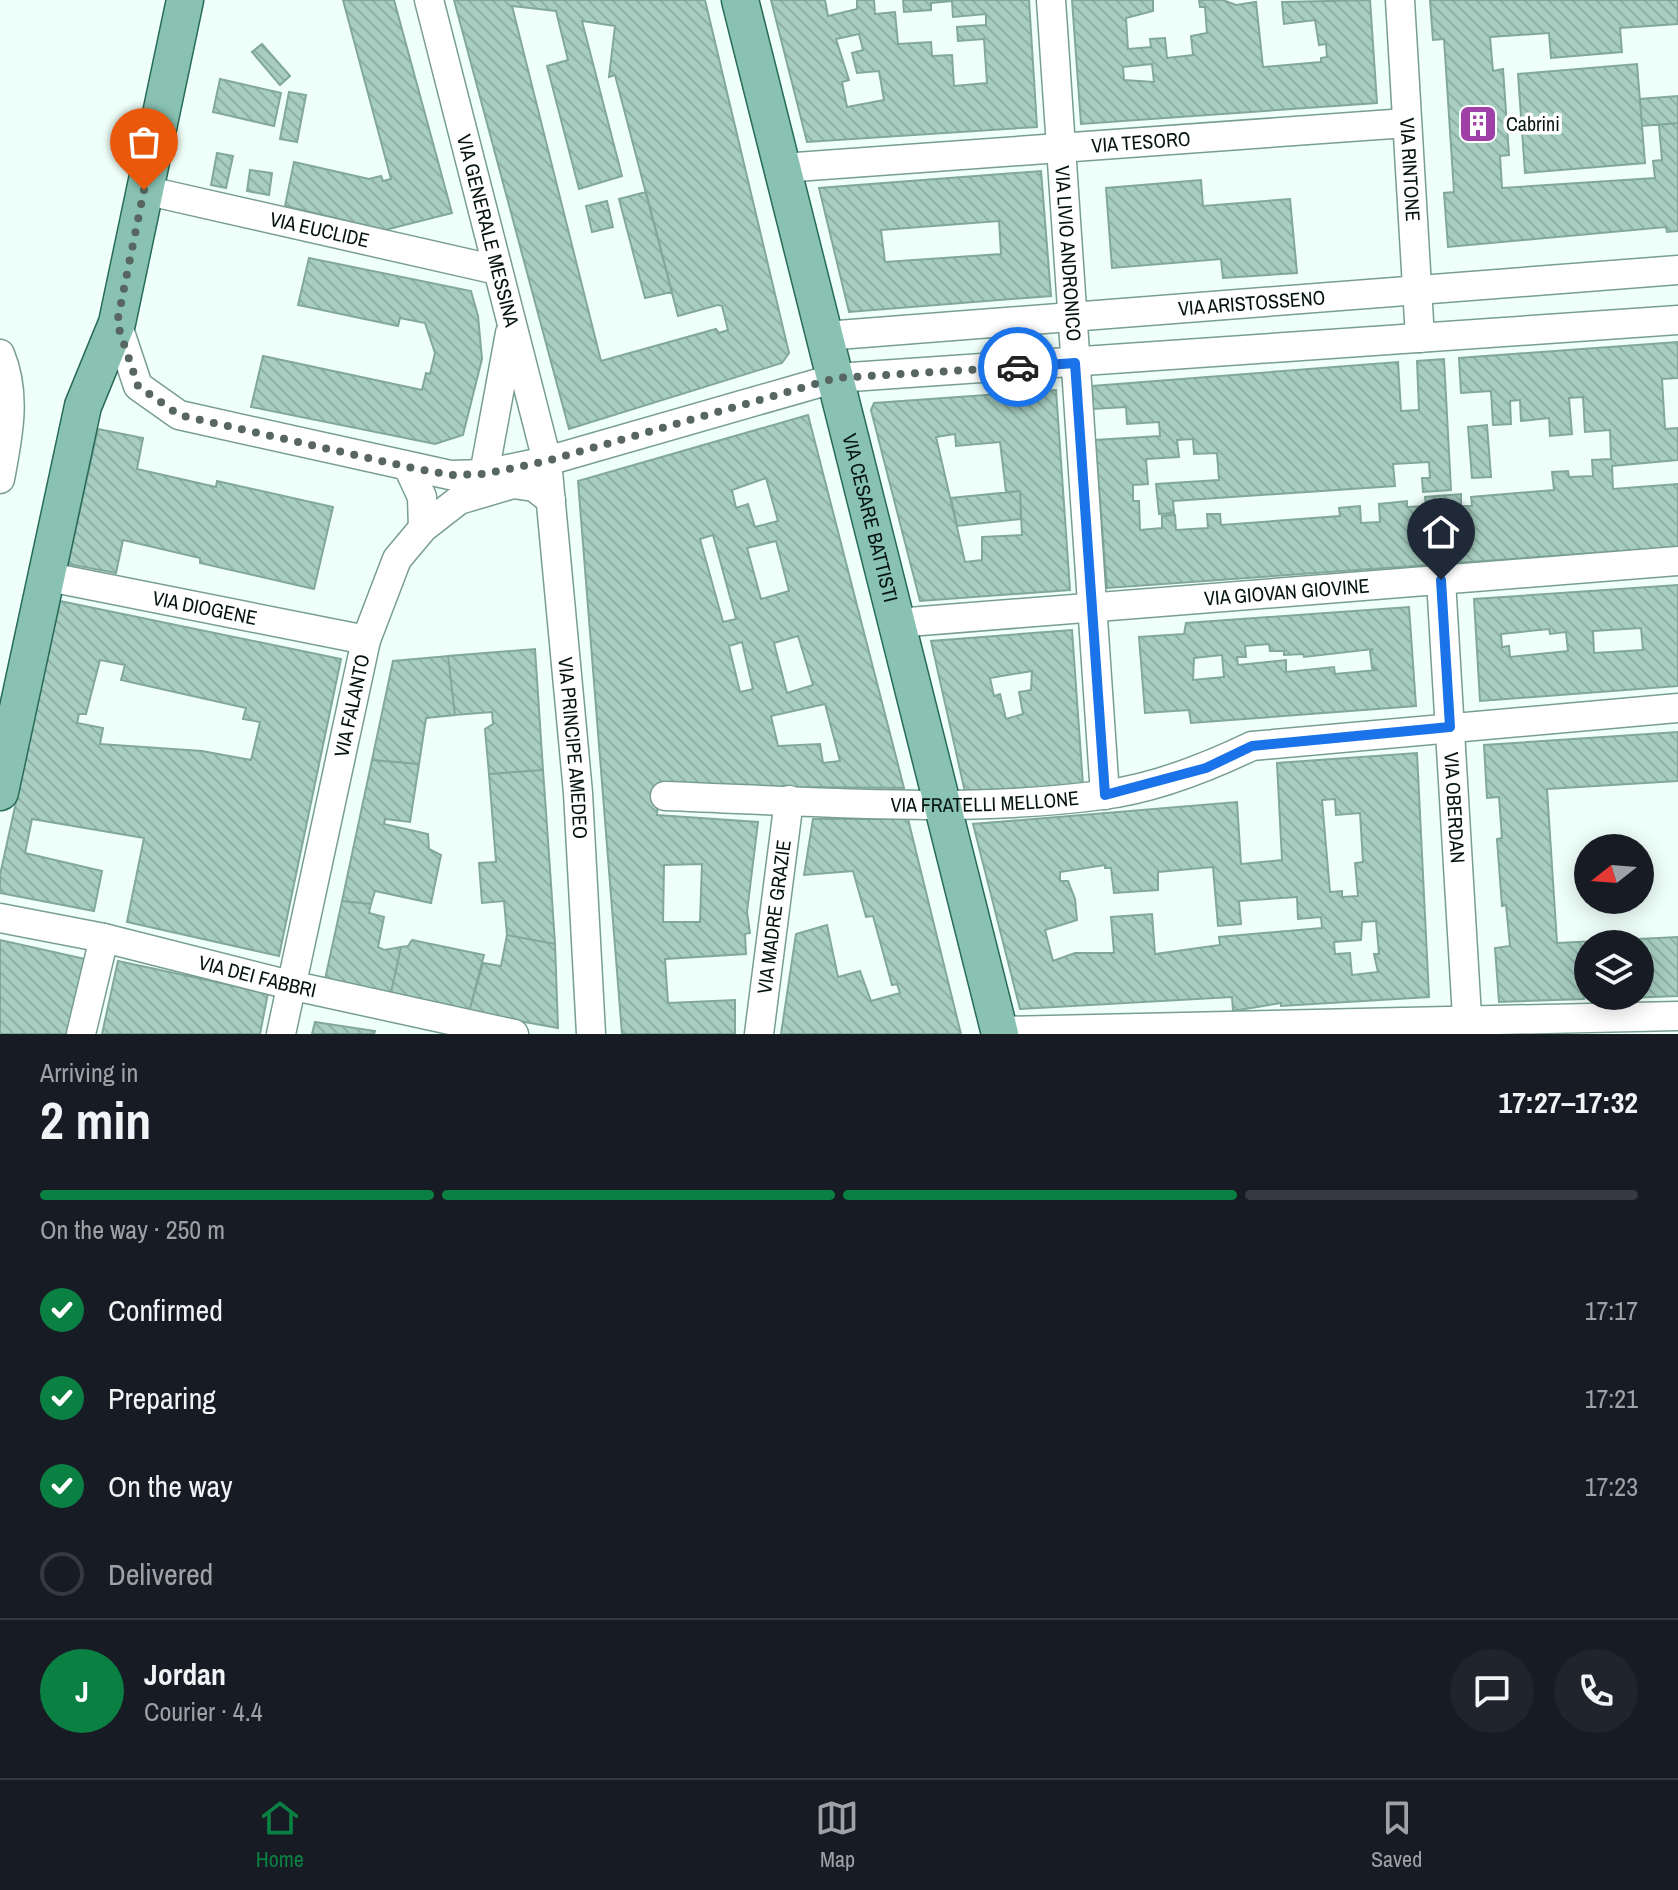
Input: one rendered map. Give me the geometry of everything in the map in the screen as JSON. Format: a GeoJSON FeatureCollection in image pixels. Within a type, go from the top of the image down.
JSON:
{"type":"FeatureCollection","features":[{"type":"Feature","properties":{"kind":"main road"},"geometry":{"type":"LineString","coordinates":[[0,792],[83,406],[117,323],[185,0]]}},
{"type":"Feature","properties":{"kind":"main road","name":"VIA CESARE BATTISTI"},"geometry":{"type":"LineString","coordinates":[[740,0],[1000,1032]]}},
{"type":"Feature","properties":{"kind":"street","name":"VIA GENERALE MESSINA"},"geometry":{"type":"LineString","coordinates":[[429,0],[547,461]]}},
{"type":"Feature","properties":{"kind":"street","name":"VIA LIVIO ANDRONICO"},"geometry":{"type":"LineString","coordinates":[[1051,0],[1105,795]]}},
{"type":"Feature","properties":{"kind":"street","name":"VIA RINTONE"},"geometry":{"type":"LineString","coordinates":[[1400,0],[1420,338]]}},
{"type":"Feature","properties":{"kind":"street","name":"VIA TESORO"},"geometry":{"type":"LineString","coordinates":[[782,168],[1406,123]]}},
{"type":"Feature","properties":{"kind":"street","name":"VIA EUCLIDE"},"geometry":{"type":"LineString","coordinates":[[144,190],[497,270]]}},
{"type":"Feature","properties":{"kind":"street","name":"VIA ARISTOSSENO"},"geometry":{"type":"LineString","coordinates":[[825,336],[1678,270]]}},
{"type":"Feature","properties":{"kind":"street"},"geometry":{"type":"LineString","coordinates":[[117,323],[138,386],[179,415],[450,475],[484,474],[547,461],[836,378],[1678,320]]}},
{"type":"Feature","properties":{"kind":"street"},"geometry":{"type":"LineString","coordinates":[[484,474],[511,326]]}},
{"type":"Feature","properties":{"kind":"street"},"geometry":{"type":"LineString","coordinates":[[0,354],[7,371],[11,421],[0,479]]}},
{"type":"Feature","properties":{"kind":"street","name":"VIA PRINCIPE AMEDEO"},"geometry":{"type":"LineString","coordinates":[[547,461],[578,793],[591,1034]]}},
{"type":"Feature","properties":{"kind":"street"},"geometry":{"type":"LineString","coordinates":[[408,467],[422,497],[423,528]]}},
{"type":"Feature","properties":{"kind":"street","name":"VIA FALANTO"},"geometry":{"type":"LineString","coordinates":[[281,1034],[366,640],[397,559],[423,528],[459,500],[513,484],[534,487],[551,500]]}},
{"type":"Feature","properties":{"kind":"street","name":"VIA GIOVAN GIOVINE"},"geometry":{"type":"LineString","coordinates":[[896,623],[1091,610],[1678,561]]}},
{"type":"Feature","properties":{"kind":"street","name":"VIA DIOGENE"},"geometry":{"type":"LineString","coordinates":[[44,576],[366,640]]}},
{"type":"Feature","properties":{"kind":"street","name":"VIA OBERDAN"},"geometry":{"type":"LineString","coordinates":[[1441,580],[1467,1028]]}},
{"type":"Feature","properties":{"kind":"street","name":"VIA FRATELLI MELLONE"},"geometry":{"type":"LineString","coordinates":[[665,796],[943,806],[1105,795],[1206,768],[1252,746],[1678,708]]}},
{"type":"Feature","properties":{"kind":"street","name":"VIA MADRE GRAZIE"},"geometry":{"type":"LineString","coordinates":[[759,1034],[789,800]]}},
{"type":"Feature","properties":{"kind":"street","name":"VIA DEI FABBRI"},"geometry":{"type":"LineString","coordinates":[[0,918],[104,938],[290,985],[514,1034]]}},
{"type":"Feature","properties":{"kind":"street"},"geometry":{"type":"LineString","coordinates":[[81,1034],[104,938]]}},
{"type":"Feature","properties":{"kind":"street"},"geometry":{"type":"LineString","coordinates":[[1000,1032],[1467,1028],[1678,1016]]}},
{"type":"Feature","properties":{"kind":"building"},"geometry":{"type":"Polygon","coordinates":[[[343,0],[394,0],[452,213],[385,230],[285,206],[294,162],[369,179],[381,176],[383,181],[391,179],[343,0]]]}},
{"type":"Feature","properties":{"kind":"building"},"geometry":{"type":"Polygon","coordinates":[[[454,0],[705,0],[789,353],[782,363],[569,429],[454,0]],[[512,6],[601,361],[716,329],[719,333],[728,330],[722,306],[678,316],[615,75],[609,77],[615,26],[582,21],[622,176],[579,189],[547,66],[568,60],[556,11],[512,6]]]}},
{"type":"Feature","properties":{"kind":"building"},"geometry":{"type":"Polygon","coordinates":[[[771,0],[825,0],[828,16],[857,9],[857,0],[874,0],[875,14],[895,12],[898,44],[931,42],[932,56],[952,55],[954,86],[987,83],[984,39],[958,41],[957,27],[986,25],[986,14],[953,17],[952,1],[931,3],[931,10],[904,12],[903,0],[1029,0],[1037,127],[807,142],[771,0]],[[859,34],[836,39],[849,80],[842,82],[847,107],[884,100],[879,71],[857,73],[852,53],[863,50],[859,34]]]}},
{"type":"Feature","properties":{"kind":"building"},"geometry":{"type":"Polygon","coordinates":[[[1072,0],[1153,0],[1153,11],[1126,18],[1128,49],[1151,47],[1150,39],[1165,38],[1167,58],[1193,55],[1191,36],[1207,33],[1205,7],[1200,7],[1199,0],[1223,0],[1236,5],[1256,2],[1263,67],[1321,62],[1321,58],[1327,57],[1326,44],[1319,45],[1315,20],[1284,24],[1282,2],[1370,0],[1377,103],[1081,124],[1072,0]],[[1152,64],[1123,67],[1124,80],[1154,82],[1152,64]]]}},
{"type":"Feature","properties":{"kind":"building","name":"Cabrini"},"geometry":{"type":"Polygon","coordinates":[[[1430,0],[1678,0],[1678,24],[1620,28],[1622,52],[1551,58],[1549,33],[1490,37],[1493,71],[1503,69],[1509,155],[1500,156],[1502,188],[1655,178],[1653,161],[1662,160],[1659,125],[1678,123],[1678,231],[1667,232],[1666,227],[1448,247],[1444,193],[1454,192],[1444,39],[1433,40],[1430,0]]]}},
{"type":"Feature","properties":{"kind":"building"},"geometry":{"type":"Polygon","coordinates":[[[262,44],[290,76],[280,85],[252,52],[262,44]]]}},
{"type":"Feature","properties":{"kind":"building"},"geometry":{"type":"Polygon","coordinates":[[[1637,64],[1645,163],[1525,173],[1518,74],[1637,64]]]}},
{"type":"Feature","properties":{"kind":"building"},"geometry":{"type":"Polygon","coordinates":[[[220,79],[281,93],[274,126],[213,112],[220,79]]]}},
{"type":"Feature","properties":{"kind":"building"},"geometry":{"type":"Polygon","coordinates":[[[289,92],[306,95],[297,142],[280,139],[289,92]]]}},
{"type":"Feature","properties":{"kind":"building"},"geometry":{"type":"Polygon","coordinates":[[[1678,96],[1678,123],[1642,126],[1640,99],[1678,96]]]}},
{"type":"Feature","properties":{"kind":"building"},"geometry":{"type":"Polygon","coordinates":[[[217,153],[233,156],[226,188],[211,185],[217,153]]]}},
{"type":"Feature","properties":{"kind":"building"},"geometry":{"type":"Polygon","coordinates":[[[250,170],[272,173],[269,195],[247,191],[250,170]]]}},
{"type":"Feature","properties":{"kind":"building"},"geometry":{"type":"Polygon","coordinates":[[[1041,171],[1051,296],[849,312],[819,188],[1041,171]],[[999,221],[881,230],[885,262],[1001,254],[999,221]]]}},
{"type":"Feature","properties":{"kind":"building"},"geometry":{"type":"Polygon","coordinates":[[[1201,180],[1203,206],[1290,199],[1297,273],[1223,278],[1221,259],[1112,268],[1106,188],[1201,180]]]}},
{"type":"Feature","properties":{"kind":"building"},"geometry":{"type":"Polygon","coordinates":[[[646,192],[672,292],[645,298],[619,199],[646,192]]]}},
{"type":"Feature","properties":{"kind":"building"},"geometry":{"type":"Polygon","coordinates":[[[607,201],[613,227],[592,232],[586,206],[607,201]]]}},
{"type":"Feature","properties":{"kind":"building"},"geometry":{"type":"Polygon","coordinates":[[[309,258],[471,291],[478,316],[482,359],[463,435],[435,444],[251,407],[263,356],[422,390],[426,373],[430,374],[435,353],[425,323],[400,318],[398,326],[298,305],[309,258]]]}},
{"type":"Feature","properties":{"kind":"building"},"geometry":{"type":"Polygon","coordinates":[[[1678,342],[1678,378],[1662,379],[1665,429],[1678,428],[1678,460],[1612,466],[1613,489],[1678,484],[1678,547],[1107,588],[1095,440],[1160,436],[1159,422],[1127,424],[1126,407],[1093,409],[1092,386],[1398,362],[1401,411],[1419,410],[1417,361],[1444,359],[1451,490],[1423,492],[1422,478],[1430,478],[1429,462],[1393,464],[1395,486],[1173,501],[1174,513],[1159,514],[1156,484],[1219,480],[1217,453],[1194,454],[1193,439],[1177,440],[1179,457],[1146,459],[1148,484],[1133,485],[1133,501],[1139,501],[1140,530],[1162,528],[1162,516],[1175,515],[1176,530],[1208,528],[1207,514],[1220,514],[1221,525],[1340,516],[1339,508],[1360,506],[1361,523],[1380,522],[1379,504],[1407,501],[1407,507],[1426,506],[1425,497],[1461,494],[1461,506],[1472,506],[1471,497],[1554,490],[1552,472],[1568,471],[1569,477],[1593,476],[1592,460],[1611,459],[1610,430],[1585,432],[1583,397],[1569,398],[1572,434],[1550,436],[1549,418],[1521,421],[1520,400],[1510,401],[1511,424],[1493,425],[1491,391],[1461,393],[1459,358],[1678,342]]]}},
{"type":"Feature","properties":{"kind":"building"},"geometry":{"type":"Polygon","coordinates":[[[1056,390],[1070,590],[920,601],[871,410],[874,403],[1056,390]],[[955,434],[936,437],[965,562],[982,560],[982,537],[1022,535],[1020,491],[1006,492],[1000,442],[956,446],[955,434]]]}},
{"type":"Feature","properties":{"kind":"building"},"geometry":{"type":"Polygon","coordinates":[[[808,415],[904,788],[659,786],[657,815],[758,822],[747,912],[750,933],[745,934],[746,954],[665,959],[668,1003],[735,1000],[735,1034],[622,1034],[578,481],[808,415]],[[766,478],[732,490],[736,508],[748,504],[755,527],[778,521],[766,478]],[[713,535],[700,539],[723,622],[736,619],[713,535]],[[776,541],[747,548],[761,599],[789,591],[776,541]],[[798,636],[774,643],[787,693],[813,685],[798,636]],[[742,642],[729,646],[740,692],[753,689],[742,642]],[[825,704],[771,716],[778,746],[820,744],[823,763],[840,761],[825,704]],[[702,864],[664,865],[663,922],[700,922],[702,864]]]}},
{"type":"Feature","properties":{"kind":"building"},"geometry":{"type":"Polygon","coordinates":[[[1487,425],[1491,477],[1472,478],[1468,427],[1487,425]]]}},
{"type":"Feature","properties":{"kind":"building"},"geometry":{"type":"Polygon","coordinates":[[[98,429],[143,438],[137,469],[216,487],[217,481],[333,507],[314,589],[200,563],[200,558],[123,540],[116,573],[68,564],[98,429]]]}},
{"type":"Feature","properties":{"kind":"building"},"geometry":{"type":"Polygon","coordinates":[[[1020,491],[1021,519],[957,526],[951,498],[1020,491]]]}},
{"type":"Feature","properties":{"kind":"building"},"geometry":{"type":"Polygon","coordinates":[[[1678,585],[1678,686],[1480,701],[1474,599],[1678,585]],[[1641,628],[1593,631],[1594,653],[1643,650],[1641,628]],[[1549,629],[1501,634],[1502,647],[1509,646],[1510,657],[1568,651],[1566,632],[1550,634],[1549,629]]]}},
{"type":"Feature","properties":{"kind":"building"},"geometry":{"type":"Polygon","coordinates":[[[60,601],[341,659],[279,956],[127,922],[144,838],[32,819],[25,853],[102,871],[94,911],[0,893],[0,875],[60,601]],[[100,660],[86,714],[79,714],[77,723],[103,728],[100,744],[202,751],[251,760],[260,722],[243,719],[246,708],[121,680],[125,665],[100,660]]]}},
{"type":"Feature","properties":{"kind":"building"},"geometry":{"type":"Polygon","coordinates":[[[1409,607],[1416,706],[1191,723],[1189,710],[1145,713],[1139,637],[1184,634],[1186,623],[1409,607]],[[1269,644],[1245,646],[1246,657],[1237,657],[1238,665],[1286,660],[1286,672],[1334,667],[1335,674],[1377,670],[1372,668],[1370,651],[1373,649],[1304,657],[1303,654],[1284,655],[1284,651],[1270,651],[1269,644]],[[1222,655],[1194,658],[1193,680],[1224,677],[1222,655]]]}},
{"type":"Feature","properties":{"kind":"building"},"geometry":{"type":"Polygon","coordinates":[[[1072,630],[1083,785],[965,792],[931,641],[1072,630]],[[1032,671],[990,678],[994,696],[1000,694],[1006,719],[1023,714],[1019,692],[1031,690],[1032,671]]]}},
{"type":"Feature","properties":{"kind":"building"},"geometry":{"type":"Polygon","coordinates":[[[535,649],[543,770],[489,774],[485,729],[493,724],[492,712],[455,715],[448,656],[535,649]]]}},
{"type":"Feature","properties":{"kind":"building"},"geometry":{"type":"Polygon","coordinates":[[[448,656],[455,715],[426,718],[419,764],[372,760],[393,661],[448,656]]]}},
{"type":"Feature","properties":{"kind":"building"},"geometry":{"type":"Polygon","coordinates":[[[1678,732],[1678,781],[1547,789],[1557,943],[1574,942],[1574,999],[1499,1002],[1495,948],[1510,946],[1506,905],[1502,906],[1497,839],[1502,838],[1499,797],[1487,798],[1484,745],[1678,732]]]}},
{"type":"Feature","properties":{"kind":"building"},"geometry":{"type":"Polygon","coordinates":[[[1417,753],[1429,997],[1281,1006],[1281,1003],[1233,1011],[1232,997],[1020,1009],[973,824],[1237,802],[1241,864],[1282,860],[1277,763],[1417,753]],[[1335,799],[1322,800],[1330,892],[1342,891],[1342,897],[1358,896],[1355,863],[1363,862],[1360,813],[1336,815],[1335,799]],[[1105,865],[1060,872],[1060,881],[1068,881],[1075,899],[1077,920],[1045,930],[1053,961],[1075,953],[1114,953],[1111,917],[1152,914],[1155,954],[1220,945],[1219,937],[1322,928],[1321,917],[1298,919],[1297,897],[1239,901],[1241,924],[1218,926],[1213,867],[1158,872],[1158,890],[1114,893],[1111,868],[1105,868],[1105,865]],[[1376,921],[1362,922],[1361,940],[1334,942],[1335,954],[1350,953],[1352,975],[1378,972],[1374,954],[1379,954],[1376,921]]]}},
{"type":"Feature","properties":{"kind":"building"},"geometry":{"type":"Polygon","coordinates":[[[372,760],[419,764],[410,822],[385,819],[384,824],[428,834],[429,849],[441,855],[431,903],[375,891],[371,904],[342,901],[372,760]]]}},
{"type":"Feature","properties":{"kind":"building"},"geometry":{"type":"Polygon","coordinates":[[[543,770],[555,944],[507,935],[504,901],[482,903],[479,863],[496,862],[489,774],[543,770]]]}},
{"type":"Feature","properties":{"kind":"building"},"geometry":{"type":"Polygon","coordinates":[[[813,819],[908,819],[961,1034],[781,1034],[796,934],[827,925],[838,977],[860,971],[871,1001],[900,993],[897,984],[892,985],[873,916],[866,917],[853,871],[804,875],[813,819]]]}},
{"type":"Feature","properties":{"kind":"building"},"geometry":{"type":"Polygon","coordinates":[[[342,901],[371,904],[369,913],[384,917],[378,947],[384,950],[401,947],[390,997],[324,984],[342,901]]]}},
{"type":"Feature","properties":{"kind":"building"},"geometry":{"type":"Polygon","coordinates":[[[507,935],[555,944],[558,1028],[469,1012],[483,963],[501,966],[507,935]]]}},
{"type":"Feature","properties":{"kind":"building"},"geometry":{"type":"Polygon","coordinates":[[[1678,937],[1678,996],[1654,997],[1654,938],[1678,937]]]}},
{"type":"Feature","properties":{"kind":"building"},"geometry":{"type":"Polygon","coordinates":[[[0,940],[85,959],[68,1034],[0,1034],[0,940]]]}},
{"type":"Feature","properties":{"kind":"building"},"geometry":{"type":"Polygon","coordinates":[[[412,940],[484,955],[469,1012],[390,997],[401,947],[408,946],[412,940]]]}},
{"type":"Feature","properties":{"kind":"building"},"geometry":{"type":"Polygon","coordinates":[[[118,961],[268,993],[260,1034],[102,1034],[118,961]]]}},
{"type":"Feature","properties":{"kind":"building"},"geometry":{"type":"Polygon","coordinates":[[[315,1022],[375,1031],[374,1034],[312,1034],[315,1022]]]}},
{"type":"Feature","properties":{"kind":"way so far"},"geometry":{"type":"LineString","coordinates":[[144,190],[117,323],[138,386],[179,415],[408,467],[450,475],[484,474],[547,461],[836,378],[1018,367]]}},
{"type":"Feature","properties":{"kind":"place","name":"Cabrini"},"geometry":{"type":"Point","coordinates":[1478,124]}},
{"type":"Feature","properties":{"kind":"route"},"geometry":{"type":"LineString","coordinates":[[1018,367],[1075,363],[1105,795],[1206,768],[1252,746],[1450,727],[1441,580]]}}]}
